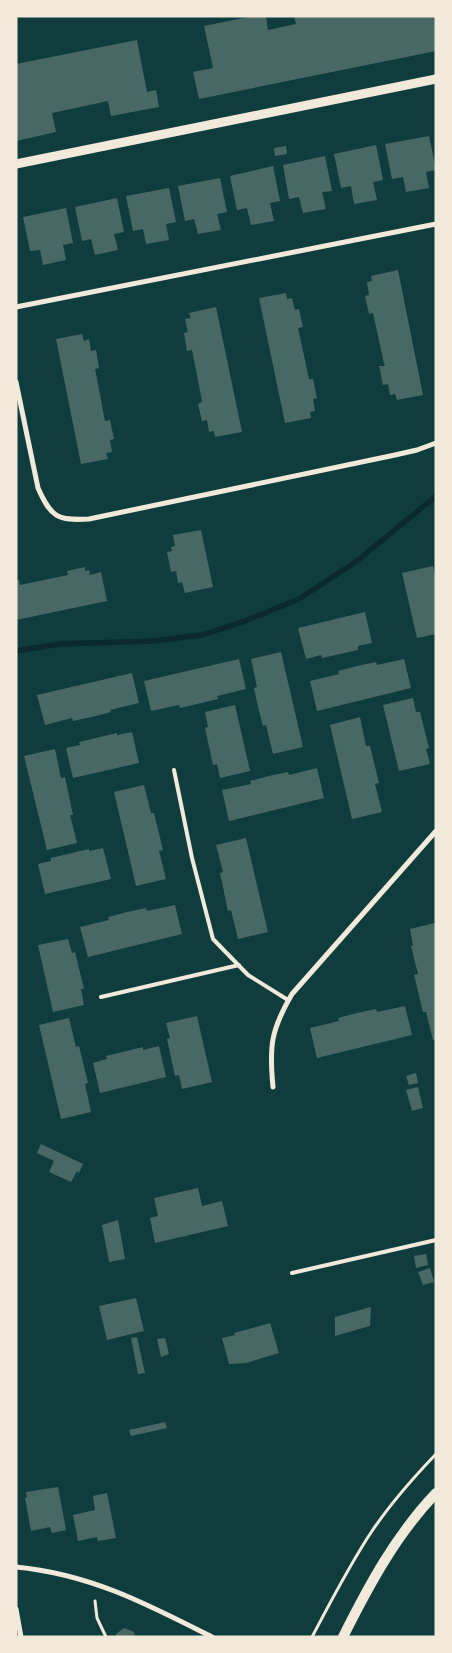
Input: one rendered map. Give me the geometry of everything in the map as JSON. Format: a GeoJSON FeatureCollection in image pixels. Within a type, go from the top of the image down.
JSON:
{"type":"FeatureCollection","features":[{"type":"Feature","properties":{"kind":"main road"},"geometry":{"type":"LineString","coordinates":[[343,1637],[380,1567],[402,1533],[436,1493]]}},
{"type":"Feature","properties":{"kind":"street"},"geometry":{"type":"LineString","coordinates":[[16,164],[436,79]]}},
{"type":"Feature","properties":{"kind":"street"},"geometry":{"type":"LineString","coordinates":[[16,307],[436,224]]}},
{"type":"Feature","properties":{"kind":"street"},"geometry":{"type":"LineString","coordinates":[[16,382],[38,488],[45,503],[53,513],[63,519],[89,519],[395,456],[436,443]]}},
{"type":"Feature","properties":{"kind":"street"},"geometry":{"type":"LineString","coordinates":[[273,1087],[270,1058],[273,1037],[280,1015],[288,1000],[436,831]]}},
{"type":"Feature","properties":{"kind":"street"},"geometry":{"type":"LineString","coordinates":[[16,1567],[71,1576],[105,1586],[149,1604],[212,1637]]}},
{"type":"Feature","properties":{"kind":"street"},"geometry":{"type":"LineString","coordinates":[[16,1609],[21,1637]]}},
{"type":"Feature","properties":{"kind":"lane"},"geometry":{"type":"LineString","coordinates":[[174,770],[192,858],[214,939],[248,974],[288,1000]]}},
{"type":"Feature","properties":{"kind":"lane"},"geometry":{"type":"LineString","coordinates":[[101,997],[239,965]]}},
{"type":"Feature","properties":{"kind":"lane"},"geometry":{"type":"LineString","coordinates":[[292,1273],[436,1240]]}},
{"type":"Feature","properties":{"kind":"path"},"geometry":{"type":"LineString","coordinates":[[312,1637],[350,1567],[373,1530],[399,1495],[436,1454]]}},
{"type":"Feature","properties":{"kind":"path"},"geometry":{"type":"LineString","coordinates":[[95,1601],[97,1618],[106,1637]]}},
{"type":"Feature","properties":{"kind":"building"},"geometry":{"type":"Polygon","coordinates":[[[253,16],[266,16],[268,30],[296,24],[294,16],[436,16],[436,51],[199,99],[193,72],[213,68],[204,26],[253,16]]]}},
{"type":"Feature","properties":{"kind":"building"},"geometry":{"type":"Polygon","coordinates":[[[137,40],[147,92],[156,90],[159,107],[111,116],[108,101],[52,113],[56,132],[16,141],[16,64],[137,40]]]}},
{"type":"Feature","properties":{"kind":"building"},"geometry":{"type":"Polygon","coordinates":[[[429,136],[436,170],[426,172],[429,188],[406,192],[403,177],[392,179],[385,144],[429,136]]]}},
{"type":"Feature","properties":{"kind":"building"},"geometry":{"type":"Polygon","coordinates":[[[376,145],[383,180],[373,182],[377,200],[354,204],[351,186],[341,188],[334,154],[376,145]]]}},
{"type":"Feature","properties":{"kind":"building"},"geometry":{"type":"Polygon","coordinates":[[[286,146],[287,154],[275,156],[274,148],[286,146]]]}},
{"type":"Feature","properties":{"kind":"building"},"geometry":{"type":"Polygon","coordinates":[[[325,156],[332,191],[322,192],[326,209],[303,213],[299,197],[289,199],[283,165],[325,156]]]}},
{"type":"Feature","properties":{"kind":"building"},"geometry":{"type":"Polygon","coordinates":[[[273,166],[280,201],[270,203],[274,221],[251,225],[247,208],[237,210],[230,176],[273,166]]]}},
{"type":"Feature","properties":{"kind":"building"},"geometry":{"type":"Polygon","coordinates":[[[220,178],[227,212],[217,214],[221,230],[198,234],[194,219],[185,221],[178,186],[220,178]]]}},
{"type":"Feature","properties":{"kind":"building"},"geometry":{"type":"Polygon","coordinates":[[[169,188],[176,222],[166,224],[169,240],[146,244],[143,229],[133,231],[126,196],[169,188]]]}},
{"type":"Feature","properties":{"kind":"building"},"geometry":{"type":"Polygon","coordinates":[[[117,198],[124,232],[114,234],[118,250],[95,255],[91,239],[82,241],[75,207],[117,198]]]}},
{"type":"Feature","properties":{"kind":"building"},"geometry":{"type":"Polygon","coordinates":[[[66,208],[73,243],[63,245],[66,260],[43,265],[40,250],[30,251],[23,217],[66,208]]]}},
{"type":"Feature","properties":{"kind":"building"},"geometry":{"type":"Polygon","coordinates":[[[398,270],[423,395],[397,400],[395,394],[390,395],[388,384],[383,385],[379,366],[384,366],[385,364],[373,313],[369,314],[365,296],[369,295],[367,282],[372,281],[371,276],[398,270]]]}},
{"type":"Feature","properties":{"kind":"building"},"geometry":{"type":"Polygon","coordinates":[[[286,293],[287,299],[292,298],[295,310],[299,309],[303,327],[298,328],[309,379],[313,379],[317,398],[313,399],[315,411],[310,412],[311,418],[285,423],[259,298],[286,293]]]}},
{"type":"Feature","properties":{"kind":"building"},"geometry":{"type":"Polygon","coordinates":[[[216,307],[242,432],[215,437],[214,431],[209,432],[207,420],[202,421],[198,404],[203,401],[192,350],[187,351],[184,333],[188,332],[185,319],[191,318],[189,313],[216,307]]]}},
{"type":"Feature","properties":{"kind":"building"},"geometry":{"type":"Polygon","coordinates":[[[82,334],[84,341],[89,339],[91,351],[96,350],[99,368],[95,369],[105,421],[110,420],[114,439],[110,440],[112,452],[106,453],[108,459],[81,464],[56,339],[82,334]]]}},
{"type":"Feature","properties":{"kind":"building"},"geometry":{"type":"Polygon","coordinates":[[[201,530],[213,587],[185,593],[182,582],[178,583],[176,571],[171,572],[167,552],[172,551],[171,547],[175,546],[173,535],[201,530]]]}},
{"type":"Feature","properties":{"kind":"building"},"geometry":{"type":"Polygon","coordinates":[[[433,566],[436,580],[436,634],[417,638],[402,573],[433,566]]]}},
{"type":"Feature","properties":{"kind":"building"},"geometry":{"type":"Polygon","coordinates":[[[85,567],[85,571],[89,570],[90,575],[101,572],[107,601],[16,620],[16,580],[19,580],[20,585],[68,575],[67,571],[85,567]]]}},
{"type":"Feature","properties":{"kind":"building"},"geometry":{"type":"Polygon","coordinates":[[[365,612],[372,643],[358,646],[358,650],[322,658],[321,655],[306,659],[298,628],[365,612]]]}},
{"type":"Feature","properties":{"kind":"building"},"geometry":{"type":"Polygon","coordinates":[[[281,652],[303,747],[273,754],[266,725],[263,726],[258,707],[254,688],[257,687],[251,659],[281,652]]]}},
{"type":"Feature","properties":{"kind":"building"},"geometry":{"type":"Polygon","coordinates":[[[239,659],[246,689],[217,696],[218,699],[180,708],[179,705],[151,711],[144,681],[239,659]]]}},
{"type":"Feature","properties":{"kind":"building"},"geometry":{"type":"Polygon","coordinates":[[[404,659],[411,688],[317,711],[310,681],[339,674],[338,671],[357,666],[376,662],[377,665],[404,659]]]}},
{"type":"Feature","properties":{"kind":"building"},"geometry":{"type":"Polygon","coordinates":[[[132,673],[139,703],[110,710],[111,712],[92,717],[73,721],[72,718],[45,725],[37,695],[132,673]]]}},
{"type":"Feature","properties":{"kind":"building"},"geometry":{"type":"Polygon","coordinates":[[[413,698],[416,712],[420,712],[429,748],[426,749],[430,764],[399,771],[383,705],[413,698]]]}},
{"type":"Feature","properties":{"kind":"building"},"geometry":{"type":"Polygon","coordinates":[[[235,705],[250,771],[220,778],[217,764],[213,765],[205,728],[208,727],[205,712],[235,705]]]}},
{"type":"Feature","properties":{"kind":"building"},"geometry":{"type":"Polygon","coordinates":[[[360,717],[366,746],[370,746],[379,783],[375,784],[382,812],[352,819],[330,725],[360,717]]]}},
{"type":"Feature","properties":{"kind":"building"},"geometry":{"type":"Polygon","coordinates":[[[132,732],[139,763],[73,778],[66,748],[80,745],[79,742],[117,733],[117,735],[132,732]]]}},
{"type":"Feature","properties":{"kind":"building"},"geometry":{"type":"Polygon","coordinates":[[[55,749],[61,778],[65,777],[73,815],[70,815],[77,843],[47,850],[24,756],[55,749]]]}},
{"type":"Feature","properties":{"kind":"building"},"geometry":{"type":"Polygon","coordinates":[[[317,768],[324,798],[229,821],[222,790],[251,784],[250,781],[269,776],[288,772],[289,775],[317,768]]]}},
{"type":"Feature","properties":{"kind":"building"},"geometry":{"type":"Polygon","coordinates":[[[144,785],[151,813],[154,813],[163,850],[159,851],[166,879],[136,886],[114,792],[144,785]]]}},
{"type":"Feature","properties":{"kind":"building"},"geometry":{"type":"Polygon","coordinates":[[[246,838],[268,932],[238,939],[231,910],[228,911],[220,873],[223,872],[216,845],[246,838]]]}},
{"type":"Feature","properties":{"kind":"building"},"geometry":{"type":"Polygon","coordinates":[[[103,848],[111,879],[45,894],[38,864],[51,861],[51,858],[89,849],[89,851],[103,848]]]}},
{"type":"Feature","properties":{"kind":"building"},"geometry":{"type":"Polygon","coordinates":[[[175,905],[182,934],[88,957],[80,927],[109,920],[108,917],[127,912],[146,908],[147,911],[175,905]]]}},
{"type":"Feature","properties":{"kind":"building"},"geometry":{"type":"Polygon","coordinates":[[[435,923],[436,1040],[433,1040],[426,1012],[423,1012],[414,975],[418,974],[411,946],[413,946],[410,929],[435,923]]]}},
{"type":"Feature","properties":{"kind":"building"},"geometry":{"type":"Polygon","coordinates":[[[68,939],[72,953],[75,952],[84,989],[81,989],[84,1005],[53,1012],[38,945],[68,939]]]}},
{"type":"Feature","properties":{"kind":"building"},"geometry":{"type":"Polygon","coordinates":[[[405,1006],[412,1035],[317,1058],[310,1028],[339,1021],[338,1018],[357,1013],[376,1009],[377,1012],[405,1006]]]}},
{"type":"Feature","properties":{"kind":"building"},"geometry":{"type":"Polygon","coordinates":[[[197,1016],[212,1082],[182,1089],[179,1075],[175,1076],[167,1039],[170,1038],[166,1023],[197,1016]]]}},
{"type":"Feature","properties":{"kind":"building"},"geometry":{"type":"Polygon","coordinates":[[[69,1018],[76,1047],[79,1046],[88,1083],[85,1084],[91,1112],[61,1119],[39,1025],[69,1018]]]}},
{"type":"Feature","properties":{"kind":"building"},"geometry":{"type":"Polygon","coordinates":[[[159,1046],[166,1077],[100,1093],[93,1063],[107,1059],[106,1056],[143,1047],[143,1050],[159,1046]]]}},
{"type":"Feature","properties":{"kind":"building"},"geometry":{"type":"Polygon","coordinates":[[[416,1073],[418,1083],[409,1085],[406,1076],[416,1073]]]}},
{"type":"Feature","properties":{"kind":"building"},"geometry":{"type":"Polygon","coordinates":[[[418,1087],[423,1108],[412,1111],[406,1090],[418,1087]]]}},
{"type":"Feature","properties":{"kind":"building"},"geometry":{"type":"Polygon","coordinates":[[[41,1144],[83,1164],[79,1173],[77,1171],[71,1182],[49,1172],[54,1161],[37,1153],[41,1144]]]}},
{"type":"Feature","properties":{"kind":"building"},"geometry":{"type":"Polygon","coordinates":[[[198,1188],[202,1206],[222,1201],[228,1226],[155,1243],[150,1218],[158,1216],[154,1198],[198,1188]]]}},
{"type":"Feature","properties":{"kind":"building"},"geometry":{"type":"Polygon","coordinates":[[[118,1220],[125,1259],[109,1262],[102,1225],[118,1220]]]}},
{"type":"Feature","properties":{"kind":"building"},"geometry":{"type":"Polygon","coordinates":[[[426,1254],[428,1265],[416,1268],[414,1256],[426,1254]]]}},
{"type":"Feature","properties":{"kind":"building"},"geometry":{"type":"Polygon","coordinates":[[[430,1268],[434,1282],[423,1285],[418,1272],[430,1268]]]}},
{"type":"Feature","properties":{"kind":"building"},"geometry":{"type":"Polygon","coordinates":[[[136,1298],[144,1331],[107,1340],[99,1306],[136,1298]]]}},
{"type":"Feature","properties":{"kind":"building"},"geometry":{"type":"Polygon","coordinates":[[[371,1307],[370,1326],[335,1336],[335,1317],[371,1307]]]}},
{"type":"Feature","properties":{"kind":"building"},"geometry":{"type":"Polygon","coordinates":[[[270,1323],[279,1353],[246,1363],[229,1364],[222,1338],[270,1323]]]}},
{"type":"Feature","properties":{"kind":"building"},"geometry":{"type":"Polygon","coordinates":[[[137,1337],[145,1373],[138,1374],[131,1338],[137,1337]]]}},
{"type":"Feature","properties":{"kind":"building"},"geometry":{"type":"Polygon","coordinates":[[[165,1338],[169,1354],[161,1357],[157,1339],[165,1338]]]}},
{"type":"Feature","properties":{"kind":"building"},"geometry":{"type":"Polygon","coordinates":[[[165,1422],[167,1428],[131,1436],[129,1430],[165,1422]]]}},
{"type":"Feature","properties":{"kind":"building"},"geometry":{"type":"Polygon","coordinates":[[[58,1487],[66,1530],[52,1533],[50,1527],[31,1531],[25,1498],[27,1497],[26,1492],[58,1487]]]}},
{"type":"Feature","properties":{"kind":"building"},"geometry":{"type":"Polygon","coordinates":[[[107,1493],[116,1538],[98,1541],[97,1537],[78,1541],[73,1515],[95,1510],[93,1496],[107,1493]]]}},
{"type":"Feature","properties":{"kind":"building"},"geometry":{"type":"Polygon","coordinates":[[[124,1628],[134,1632],[135,1637],[116,1637],[116,1634],[124,1628]]]}},
{"type":"Feature","properties":{"kind":"waterway"},"geometry":{"type":"LineString","coordinates":[[16,651],[60,644],[153,641],[202,635],[245,621],[299,599],[357,561],[436,496]]}}]}
